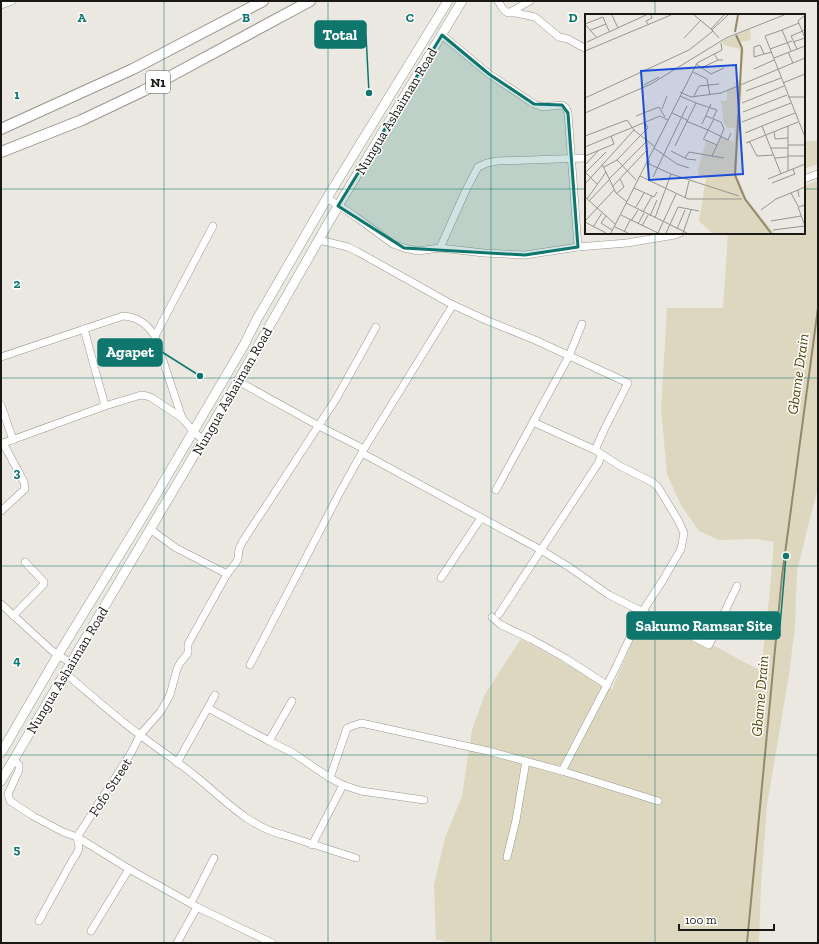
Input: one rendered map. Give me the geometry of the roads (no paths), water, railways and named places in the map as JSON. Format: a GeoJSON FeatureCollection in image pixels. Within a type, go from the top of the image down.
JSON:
{"type":"FeatureCollection","features":[{"type":"Feature","properties":{"kind":"highway","name":"N1"},"geometry":{"type":"LineString","coordinates":[[1,129],[133,69],[263,1]]}},
{"type":"Feature","properties":{"kind":"highway","name":"N1"},"geometry":{"type":"LineString","coordinates":[[1,152],[82,120],[143,90],[310,1]]}},
{"type":"Feature","properties":{"kind":"main road","name":"Nungua Ashaiman Road"},"geometry":{"type":"LineString","coordinates":[[1,753],[58,655],[193,431],[327,198],[448,1]]}},
{"type":"Feature","properties":{"kind":"main road","name":"Nungua Ashaiman Road"},"geometry":{"type":"LineString","coordinates":[[1,781],[238,381],[338,206],[462,1]]}},
{"type":"Feature","properties":{"kind":"street"},"geometry":{"type":"LineString","coordinates":[[1,5],[12,1]]}},
{"type":"Feature","properties":{"kind":"street"},"geometry":{"type":"LineString","coordinates":[[498,1],[503,9],[508,13],[535,17],[559,37],[568,39],[585,48]]}},
{"type":"Feature","properties":{"kind":"street"},"geometry":{"type":"LineString","coordinates":[[508,13],[530,1]]}},
{"type":"Feature","properties":{"kind":"street"},"geometry":{"type":"LineString","coordinates":[[442,35],[489,74],[534,104],[543,107],[562,105],[566,108],[568,113],[572,158],[578,247]]}},
{"type":"Feature","properties":{"kind":"street"},"geometry":{"type":"LineString","coordinates":[[440,248],[478,167],[497,161],[585,158]]}},
{"type":"Feature","properties":{"kind":"street"},"geometry":{"type":"LineString","coordinates":[[805,179],[818,174]]}},
{"type":"Feature","properties":{"kind":"street"},"geometry":{"type":"LineString","coordinates":[[327,198],[393,244],[418,251],[440,248],[484,254],[525,255],[678,234]]}},
{"type":"Feature","properties":{"kind":"street"},"geometry":{"type":"LineString","coordinates":[[155,336],[213,226]]}},
{"type":"Feature","properties":{"kind":"street"},"geometry":{"type":"LineString","coordinates":[[319,240],[348,247],[452,305],[628,383],[605,428],[598,452],[599,462],[499,614]]}},
{"type":"Feature","properties":{"kind":"street"},"geometry":{"type":"LineString","coordinates":[[250,665],[363,451],[452,305]]}},
{"type":"Feature","properties":{"kind":"street"},"geometry":{"type":"LineString","coordinates":[[1,357],[123,316],[132,317],[149,327],[155,336],[182,418]]}},
{"type":"Feature","properties":{"kind":"street"},"geometry":{"type":"LineString","coordinates":[[496,490],[569,356],[582,324]]}},
{"type":"Feature","properties":{"kind":"street","name":"Fofo Street"},"geometry":{"type":"LineString","coordinates":[[77,837],[131,753],[140,735],[160,712],[170,695],[177,669],[188,653],[188,644],[227,574],[238,559],[241,545],[248,532],[319,426],[376,326]]}},
{"type":"Feature","properties":{"kind":"street"},"geometry":{"type":"LineString","coordinates":[[84,329],[105,406]]}},
{"type":"Feature","properties":{"kind":"street"},"geometry":{"type":"LineString","coordinates":[[238,381],[481,518],[541,550],[609,594],[709,645],[737,586]]}},
{"type":"Feature","properties":{"kind":"street"},"geometry":{"type":"LineString","coordinates":[[1,511],[25,487],[24,482],[2,444],[105,406],[137,396],[147,396],[182,418],[203,440]]}},
{"type":"Feature","properties":{"kind":"street"},"geometry":{"type":"LineString","coordinates":[[1,405],[13,440]]}},
{"type":"Feature","properties":{"kind":"street"},"geometry":{"type":"LineString","coordinates":[[533,422],[598,452],[620,466],[652,482],[658,487],[684,533],[681,549],[642,612],[607,685],[562,771]]}},
{"type":"Feature","properties":{"kind":"street"},"geometry":{"type":"LineString","coordinates":[[441,578],[481,518]]}},
{"type":"Feature","properties":{"kind":"street"},"geometry":{"type":"LineString","coordinates":[[150,529],[176,548],[227,574]]}},
{"type":"Feature","properties":{"kind":"street"},"geometry":{"type":"LineString","coordinates":[[12,616],[44,584],[44,582],[25,562]]}},
{"type":"Feature","properties":{"kind":"street"},"geometry":{"type":"LineString","coordinates":[[2,608],[58,655],[71,663]]}},
{"type":"Feature","properties":{"kind":"street"},"geometry":{"type":"LineString","coordinates":[[492,618],[501,625],[531,639],[565,658],[607,685]]}},
{"type":"Feature","properties":{"kind":"street"},"geometry":{"type":"LineString","coordinates":[[65,673],[123,722],[193,774],[233,808],[256,824],[274,833],[356,858]]}},
{"type":"Feature","properties":{"kind":"street"},"geometry":{"type":"LineString","coordinates":[[177,763],[215,695]]}},
{"type":"Feature","properties":{"kind":"street"},"geometry":{"type":"LineString","coordinates":[[269,741],[292,701]]}},
{"type":"Feature","properties":{"kind":"street"},"geometry":{"type":"LineString","coordinates":[[208,708],[293,753],[343,785],[362,791],[424,800]]}},
{"type":"Feature","properties":{"kind":"street"},"geometry":{"type":"LineString","coordinates":[[330,778],[347,728],[361,723],[488,751],[562,771],[658,801]]}},
{"type":"Feature","properties":{"kind":"street"},"geometry":{"type":"LineString","coordinates":[[14,760],[19,765],[19,770],[8,794],[10,801],[33,816],[63,832],[77,837],[129,869],[194,905],[272,943]]}},
{"type":"Feature","properties":{"kind":"street"},"geometry":{"type":"LineString","coordinates":[[507,857],[516,820],[526,761]]}},
{"type":"Feature","properties":{"kind":"street"},"geometry":{"type":"LineString","coordinates":[[312,845],[343,785]]}},
{"type":"Feature","properties":{"kind":"street"},"geometry":{"type":"LineString","coordinates":[[38,921],[79,851],[77,837]]}},
{"type":"Feature","properties":{"kind":"street"},"geometry":{"type":"LineString","coordinates":[[177,943],[214,858]]}},
{"type":"Feature","properties":{"kind":"street"},"geometry":{"type":"LineString","coordinates":[[90,931],[129,869]]}},
{"type":"Feature","properties":{"kind":"waterway","name":"Gbame Drain"},"geometry":{"type":"LineString","coordinates":[[747,943],[782,576],[818,308]]}},
{"type":"Feature","properties":{"kind":"place","name":"Total"},"geometry":{"type":"Point","coordinates":[369,93]}},
{"type":"Feature","properties":{"kind":"place","name":"Agapet"},"geometry":{"type":"Point","coordinates":[200,376]}},
{"type":"Feature","properties":{"kind":"place","name":"Sakumo Ramsar Site"},"geometry":{"type":"Point","coordinates":[786,556]}}]}
